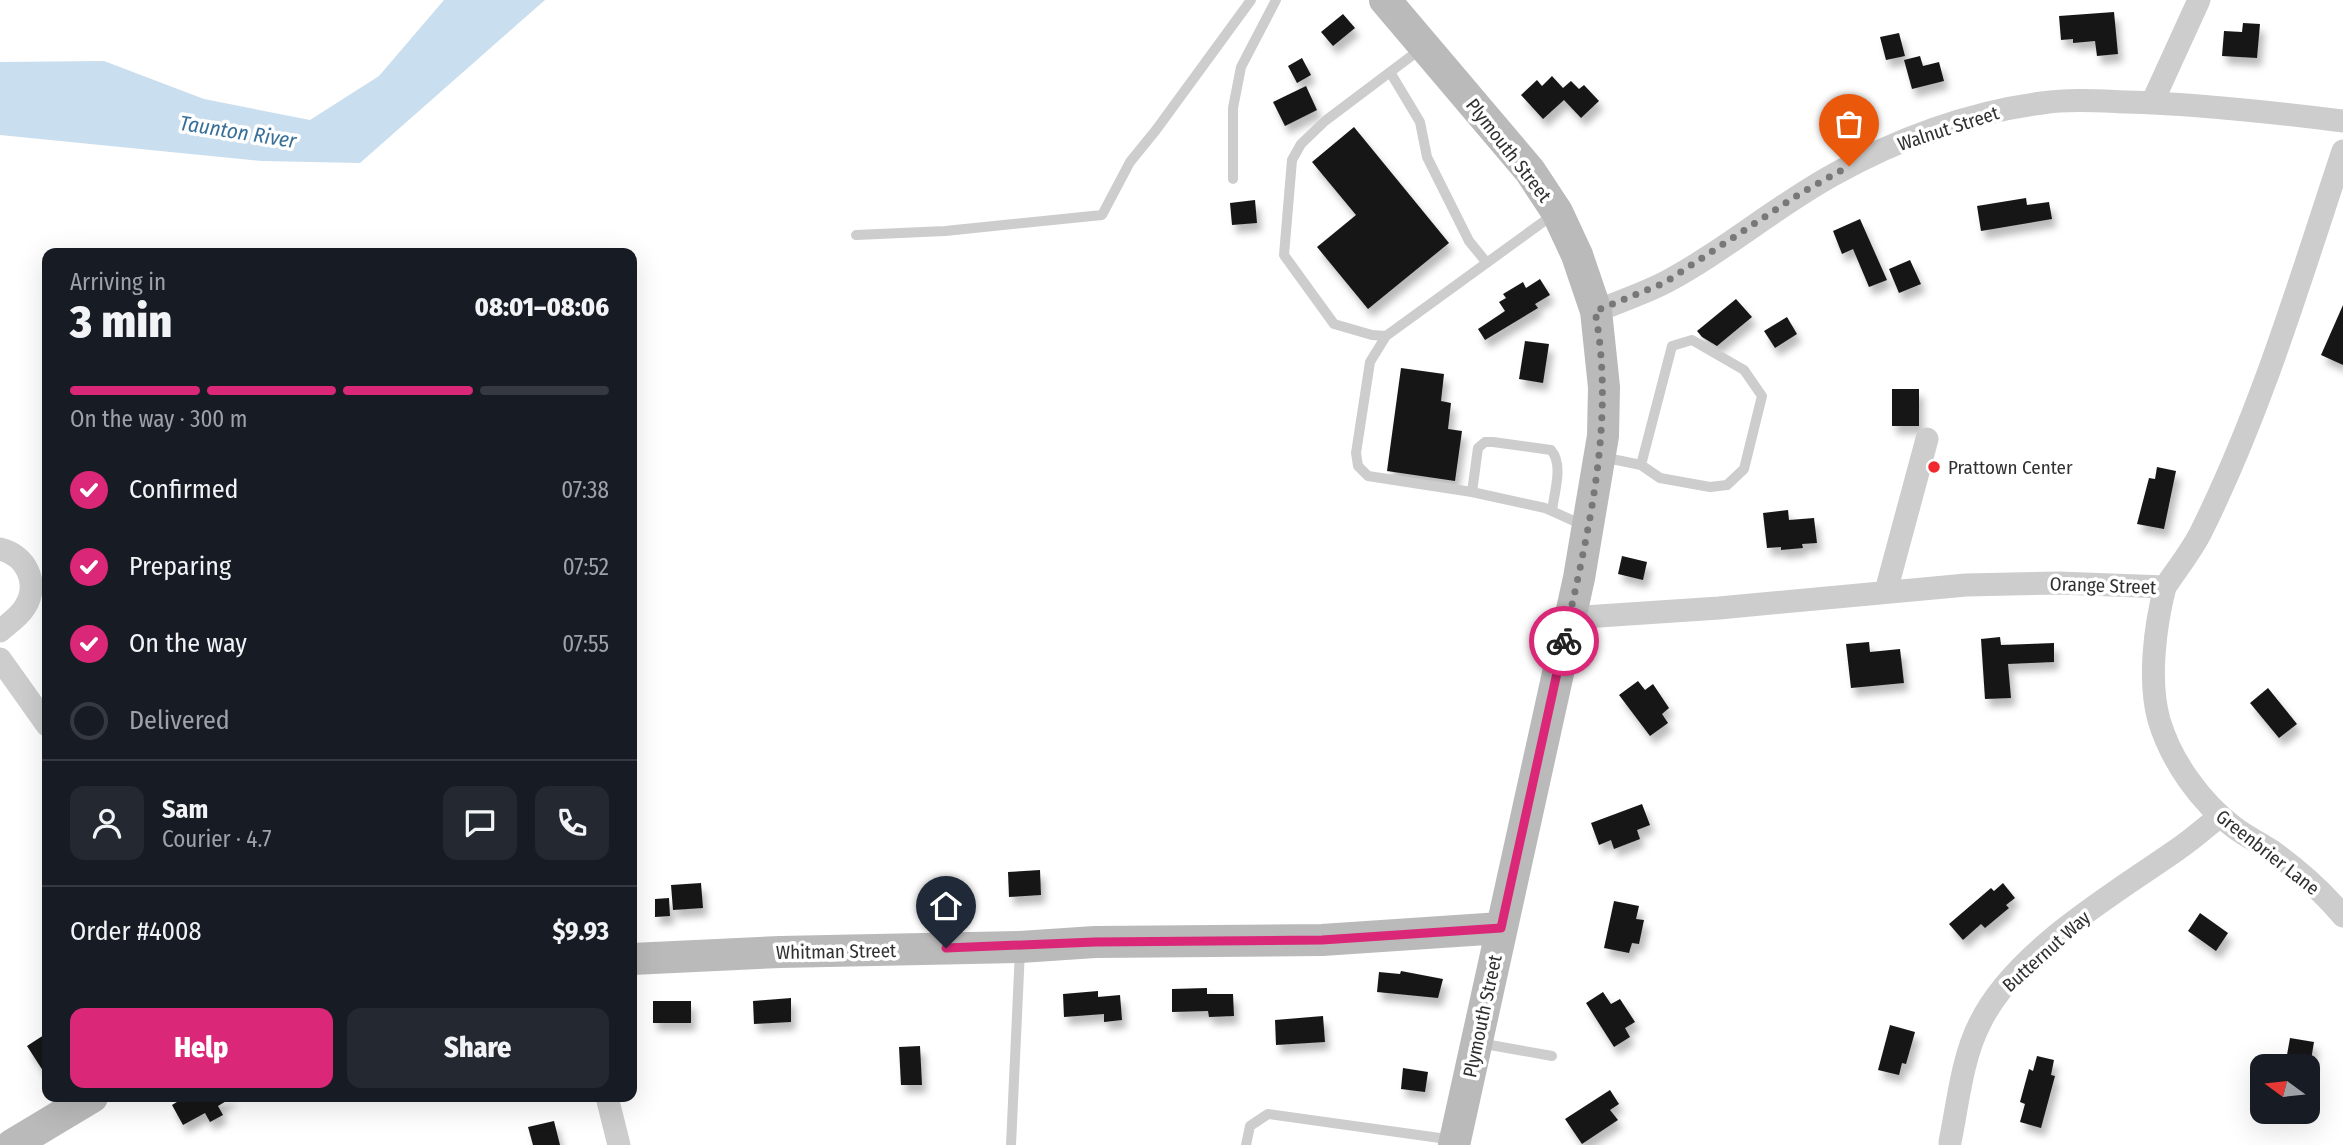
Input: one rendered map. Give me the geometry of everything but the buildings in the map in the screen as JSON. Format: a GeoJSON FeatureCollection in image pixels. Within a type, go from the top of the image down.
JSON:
{"type":"FeatureCollection","features":[{"type":"Feature","properties":{"kind":"main road","name":"Plymouth Street"},"geometry":{"type":"LineString","coordinates":[[1385,0],[1530,171],[1557,212],[1577,255],[1595,311],[1604,387],[1603,436],[1587,527],[1455,1143]]}},
{"type":"Feature","properties":{"kind":"main road","name":"Whitman Street"},"geometry":{"type":"LineString","coordinates":[[637,958],[1020,947],[1095,942],[1334,939],[1501,928]]}},
{"type":"Feature","properties":{"kind":"main road"},"geometry":{"type":"LineString","coordinates":[[12,1145],[84,1102]]}},
{"type":"Feature","properties":{"kind":"street"},"geometry":{"type":"LineString","coordinates":[[2152,103],[2199,0]]}},
{"type":"Feature","properties":{"kind":"street","name":"Walnut Street"},"geometry":{"type":"LineString","coordinates":[[1595,311],[1664,283],[1801,193],[1863,159],[1923,134],[2003,110],[2043,102],[2152,103],[2343,121]]}},
{"type":"Feature","properties":{"kind":"street","name":"Orange Street"},"geometry":{"type":"LineString","coordinates":[[1569,618],[2006,583],[2165,587],[2194,543],[2229,471],[2272,366],[2343,151]]}},
{"type":"Feature","properties":{"kind":"street"},"geometry":{"type":"LineString","coordinates":[[1886,591],[1927,439]]}},
{"type":"Feature","properties":{"kind":"street"},"geometry":{"type":"LineString","coordinates":[[0,549],[11,552],[24,564],[32,589],[26,606],[0,631]]}},
{"type":"Feature","properties":{"kind":"street","name":"Greenbrier Lane"},"geometry":{"type":"LineString","coordinates":[[2165,587],[2159,611],[2155,694],[2158,718],[2176,758],[2197,790],[2220,816],[2273,852],[2330,900],[2343,916]]}},
{"type":"Feature","properties":{"kind":"street"},"geometry":{"type":"LineString","coordinates":[[0,659],[42,718]]}},
{"type":"Feature","properties":{"kind":"street","name":"Butternut Way"},"geometry":{"type":"LineString","coordinates":[[1947,1144],[1970,1048],[1992,1001],[2016,974],[2072,923],[2181,848],[2220,816]]}},
{"type":"Feature","properties":{"kind":"street"},"geometry":{"type":"LineString","coordinates":[[608,1102],[619,1145]]}},
{"type":"Feature","properties":{"kind":"lane"},"geometry":{"type":"LineString","coordinates":[[856,234],[945,231],[1102,215],[1130,162],[1251,0]]}},
{"type":"Feature","properties":{"kind":"lane"},"geometry":{"type":"LineString","coordinates":[[1233,178],[1233,108],[1241,68],[1276,0]]}},
{"type":"Feature","properties":{"kind":"lane"},"geometry":{"type":"LineString","coordinates":[[1386,336],[1372,335],[1334,324],[1284,254],[1292,160],[1301,144],[1325,121],[1424,46]]}},
{"type":"Feature","properties":{"kind":"lane"},"geometry":{"type":"LineString","coordinates":[[1390,72],[1420,122],[1427,157],[1463,229],[1487,263]]}},
{"type":"Feature","properties":{"kind":"lane"},"geometry":{"type":"LineString","coordinates":[[1557,212],[1386,336],[1370,362],[1356,453],[1358,466],[1368,476],[1472,492],[1552,511],[1587,527]]}},
{"type":"Feature","properties":{"kind":"lane"},"geometry":{"type":"LineString","coordinates":[[1599,457],[1641,465],[1660,478],[1710,487],[1727,485],[1744,469],[1762,396],[1744,370],[1692,340],[1672,346],[1641,465]]}},
{"type":"Feature","properties":{"kind":"lane"},"geometry":{"type":"LineString","coordinates":[[1472,492],[1478,448],[1485,442],[1551,450],[1557,457],[1558,466],[1552,511]]}},
{"type":"Feature","properties":{"kind":"lane"},"geometry":{"type":"LineString","coordinates":[[1011,1145],[1020,947]]}},
{"type":"Feature","properties":{"kind":"lane"},"geometry":{"type":"LineString","coordinates":[[1477,1042],[1552,1056]]}},
{"type":"Feature","properties":{"kind":"lane"},"geometry":{"type":"LineString","coordinates":[[1247,1145],[1251,1126],[1268,1114],[1410,1140],[1455,1143]]}},
{"type":"Feature","properties":{"kind":"water","name":"Taunton River"},"geometry":{"type":"Polygon","coordinates":[[[444,0],[545,0],[360,163],[262,161],[0,135],[0,62],[104,61],[204,99],[310,120],[379,76],[444,0]]]}},
{"type":"Feature","properties":{"kind":"way so far"},"geometry":{"type":"LineString","coordinates":[[1564,641],[1579,578],[1603,436],[1604,387],[1595,311],[1664,283],[1801,193],[1849,166]]}},
{"type":"Feature","properties":{"kind":"place","name":"Prattown Center"},"geometry":{"type":"Point","coordinates":[1934,467]}},
{"type":"Feature","properties":{"kind":"route"},"geometry":{"type":"LineString","coordinates":[[946,948],[1139,941],[1322,940],[1501,928],[1564,641]]}}]}
